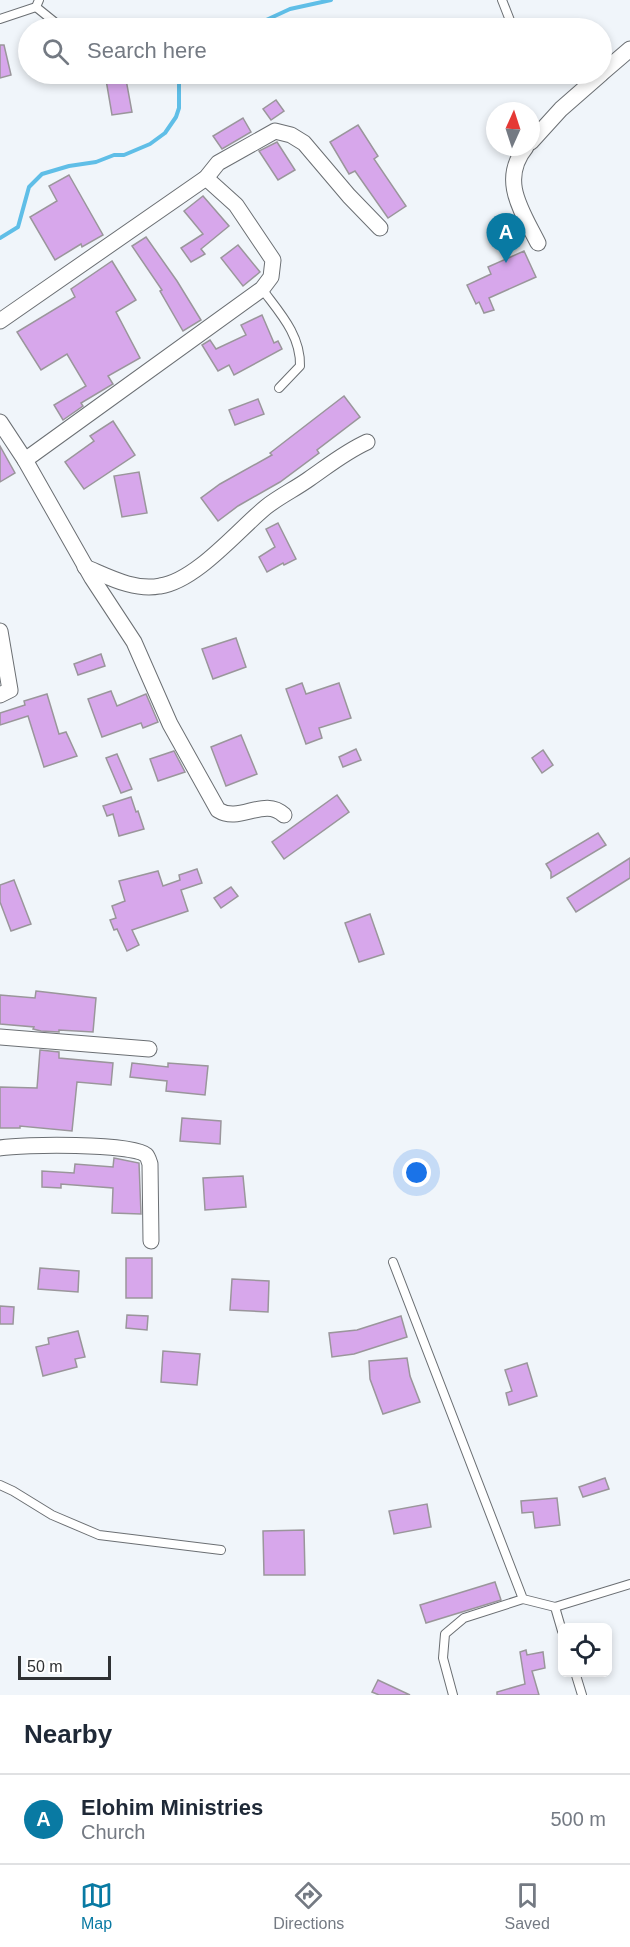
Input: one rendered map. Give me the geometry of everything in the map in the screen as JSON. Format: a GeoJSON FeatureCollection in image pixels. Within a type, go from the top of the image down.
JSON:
{"type":"FeatureCollection","features":[{"type":"Feature","properties":{"kind":"street"},"geometry":{"type":"LineString","coordinates":[[612,64],[630,49]]}},
{"type":"Feature","properties":{"kind":"street"},"geometry":{"type":"LineString","coordinates":[[540,132],[589,84]]}},
{"type":"Feature","properties":{"kind":"street"},"geometry":{"type":"LineString","coordinates":[[0,321],[206,178],[218,163],[275,131],[291,135],[304,143],[380,228]]}},
{"type":"Feature","properties":{"kind":"street"},"geometry":{"type":"LineString","coordinates":[[520,156],[516,162],[512,181],[520,208],[538,243]]}},
{"type":"Feature","properties":{"kind":"street"},"geometry":{"type":"LineString","coordinates":[[26,460],[262,289],[270,277],[273,260],[236,205],[206,178]]}},
{"type":"Feature","properties":{"kind":"street"},"geometry":{"type":"LineString","coordinates":[[0,422],[26,460],[86,567],[134,642],[170,724],[218,810],[226,815],[237,815],[258,808],[270,807],[284,815]]}},
{"type":"Feature","properties":{"kind":"street"},"geometry":{"type":"LineString","coordinates":[[86,567],[125,583],[142,587],[178,582],[210,558],[279,497],[306,481],[348,450],[367,442]]}},
{"type":"Feature","properties":{"kind":"street"},"geometry":{"type":"LineString","coordinates":[[0,631],[10,690],[0,695]]}},
{"type":"Feature","properties":{"kind":"street"},"geometry":{"type":"LineString","coordinates":[[0,1037],[149,1049]]}},
{"type":"Feature","properties":{"kind":"street"},"geometry":{"type":"LineString","coordinates":[[0,1148],[91,1146],[135,1151],[146,1155],[150,1164],[151,1241]]}},
{"type":"Feature","properties":{"kind":"lane"},"geometry":{"type":"LineString","coordinates":[[502,0],[509,18]]}},
{"type":"Feature","properties":{"kind":"lane"},"geometry":{"type":"LineString","coordinates":[[0,19],[37,3],[52,18]]}},
{"type":"Feature","properties":{"kind":"lane"},"geometry":{"type":"LineString","coordinates":[[262,289],[289,324],[300,353],[300,366],[279,388]]}},
{"type":"Feature","properties":{"kind":"lane"},"geometry":{"type":"LineString","coordinates":[[393,1262],[523,1599]]}},
{"type":"Feature","properties":{"kind":"lane"},"geometry":{"type":"LineString","coordinates":[[0,1485],[52,1515],[99,1535],[221,1550]]}},
{"type":"Feature","properties":{"kind":"lane"},"geometry":{"type":"LineString","coordinates":[[453,1695],[442,1658],[445,1634],[464,1618],[523,1599],[555,1607],[630,1584]]}},
{"type":"Feature","properties":{"kind":"lane"},"geometry":{"type":"LineString","coordinates":[[555,1607],[560,1623]]}},
{"type":"Feature","properties":{"kind":"lane"},"geometry":{"type":"LineString","coordinates":[[577,1677],[582,1695]]}},
{"type":"Feature","properties":{"kind":"building"},"geometry":{"type":"Polygon","coordinates":[[[0,45],[4,45],[11,75],[0,78],[0,45]]]}},
{"type":"Feature","properties":{"kind":"building"},"geometry":{"type":"Polygon","coordinates":[[[107,84],[127,84],[132,112],[112,115],[107,84]]]}},
{"type":"Feature","properties":{"kind":"building"},"geometry":{"type":"Polygon","coordinates":[[[276,100],[284,111],[271,120],[263,109],[276,100]]]}},
{"type":"Feature","properties":{"kind":"building"},"geometry":{"type":"Polygon","coordinates":[[[243,118],[251,132],[222,149],[213,136],[243,118]]]}},
{"type":"Feature","properties":{"kind":"building"},"geometry":{"type":"Polygon","coordinates":[[[358,125],[378,156],[374,159],[406,206],[388,218],[355,171],[349,174],[330,142],[358,125]]]}},
{"type":"Feature","properties":{"kind":"building"},"geometry":{"type":"Polygon","coordinates":[[[277,142],[295,170],[278,180],[259,151],[277,142]]]}},
{"type":"Feature","properties":{"kind":"building"},"geometry":{"type":"Polygon","coordinates":[[[69,175],[103,235],[82,247],[81,244],[55,260],[30,217],[57,201],[49,186],[69,175]]]}},
{"type":"Feature","properties":{"kind":"building"},"geometry":{"type":"Polygon","coordinates":[[[203,196],[229,226],[201,249],[205,254],[191,262],[181,248],[203,234],[184,211],[203,196]]]}},
{"type":"Feature","properties":{"kind":"building"},"geometry":{"type":"Polygon","coordinates":[[[146,237],[201,320],[183,331],[160,291],[162,290],[132,246],[146,237]]]}},
{"type":"Feature","properties":{"kind":"building"},"geometry":{"type":"Polygon","coordinates":[[[238,245],[260,272],[243,286],[221,258],[238,245]]]}},
{"type":"Feature","properties":{"kind":"building"},"geometry":{"type":"Polygon","coordinates":[[[524,251],[536,277],[489,298],[494,310],[484,313],[479,302],[476,304],[467,285],[491,274],[488,267],[524,251]]]}},
{"type":"Feature","properties":{"kind":"building"},"geometry":{"type":"Polygon","coordinates":[[[112,261],[136,300],[116,312],[140,358],[108,376],[113,384],[81,403],[83,406],[63,420],[54,405],[86,386],[67,354],[41,370],[17,332],[75,297],[71,289],[112,261]]]}},
{"type":"Feature","properties":{"kind":"building"},"geometry":{"type":"Polygon","coordinates":[[[262,315],[274,343],[278,341],[282,349],[234,375],[229,365],[218,371],[202,345],[210,340],[216,349],[246,335],[241,325],[262,315]]]}},
{"type":"Feature","properties":{"kind":"building"},"geometry":{"type":"Polygon","coordinates":[[[344,396],[360,417],[317,450],[319,453],[280,482],[238,506],[218,521],[201,498],[220,484],[272,455],[270,453],[344,396]]]}},
{"type":"Feature","properties":{"kind":"building"},"geometry":{"type":"Polygon","coordinates":[[[258,399],[264,414],[235,425],[229,410],[258,399]]]}},
{"type":"Feature","properties":{"kind":"building"},"geometry":{"type":"Polygon","coordinates":[[[113,421],[135,455],[84,489],[65,462],[94,441],[90,436],[113,421]]]}},
{"type":"Feature","properties":{"kind":"building"},"geometry":{"type":"Polygon","coordinates":[[[0,446],[15,473],[0,482],[0,446]]]}},
{"type":"Feature","properties":{"kind":"building"},"geometry":{"type":"Polygon","coordinates":[[[139,472],[147,513],[122,517],[114,476],[139,472]]]}},
{"type":"Feature","properties":{"kind":"building"},"geometry":{"type":"Polygon","coordinates":[[[278,523],[296,559],[267,572],[259,557],[275,547],[266,529],[278,523]]]}},
{"type":"Feature","properties":{"kind":"building"},"geometry":{"type":"Polygon","coordinates":[[[236,638],[246,667],[213,679],[202,649],[236,638]]]}},
{"type":"Feature","properties":{"kind":"building"},"geometry":{"type":"Polygon","coordinates":[[[101,654],[105,666],[78,675],[74,664],[101,654]]]}},
{"type":"Feature","properties":{"kind":"building"},"geometry":{"type":"Polygon","coordinates":[[[302,683],[306,694],[339,683],[351,718],[319,728],[322,738],[306,744],[286,689],[302,683]]]}},
{"type":"Feature","properties":{"kind":"building"},"geometry":{"type":"Polygon","coordinates":[[[111,691],[117,706],[146,694],[158,722],[143,728],[141,723],[102,737],[88,699],[111,691]]]}},
{"type":"Feature","properties":{"kind":"building"},"geometry":{"type":"Polygon","coordinates":[[[47,694],[59,734],[66,732],[77,756],[44,767],[28,716],[0,725],[0,713],[25,705],[24,701],[47,694]]]}},
{"type":"Feature","properties":{"kind":"building"},"geometry":{"type":"Polygon","coordinates":[[[241,735],[257,774],[226,786],[211,747],[241,735]]]}},
{"type":"Feature","properties":{"kind":"building"},"geometry":{"type":"Polygon","coordinates":[[[356,749],[361,760],[343,767],[339,757],[356,749]]]}},
{"type":"Feature","properties":{"kind":"building"},"geometry":{"type":"Polygon","coordinates":[[[543,750],[553,765],[542,773],[532,758],[543,750]]]}},
{"type":"Feature","properties":{"kind":"building"},"geometry":{"type":"Polygon","coordinates":[[[174,751],[185,772],[158,781],[150,759],[174,751]]]}},
{"type":"Feature","properties":{"kind":"building"},"geometry":{"type":"Polygon","coordinates":[[[117,754],[132,789],[121,793],[106,758],[117,754]]]}},
{"type":"Feature","properties":{"kind":"building"},"geometry":{"type":"Polygon","coordinates":[[[337,795],[349,812],[284,859],[272,842],[337,795]]]}},
{"type":"Feature","properties":{"kind":"building"},"geometry":{"type":"Polygon","coordinates":[[[131,797],[144,829],[119,836],[113,814],[107,816],[103,806],[131,797]]]}},
{"type":"Feature","properties":{"kind":"building"},"geometry":{"type":"Polygon","coordinates":[[[598,833],[606,845],[551,878],[551,872],[546,864],[598,833]]]}},
{"type":"Feature","properties":{"kind":"building"},"geometry":{"type":"Polygon","coordinates":[[[630,858],[630,878],[576,912],[567,898],[630,858]]]}},
{"type":"Feature","properties":{"kind":"building"},"geometry":{"type":"Polygon","coordinates":[[[197,869],[202,883],[181,890],[188,911],[132,930],[139,945],[127,951],[117,929],[114,930],[110,920],[116,918],[112,906],[125,901],[119,881],[158,871],[163,886],[180,880],[179,875],[197,869]]]}},
{"type":"Feature","properties":{"kind":"building"},"geometry":{"type":"Polygon","coordinates":[[[14,880],[31,924],[11,931],[0,902],[0,885],[14,880]]]}},
{"type":"Feature","properties":{"kind":"building"},"geometry":{"type":"Polygon","coordinates":[[[231,887],[238,896],[221,908],[214,898],[231,887]]]}},
{"type":"Feature","properties":{"kind":"building"},"geometry":{"type":"Polygon","coordinates":[[[370,914],[384,954],[359,962],[345,923],[370,914]]]}},
{"type":"Feature","properties":{"kind":"building"},"geometry":{"type":"Polygon","coordinates":[[[36,991],[96,998],[93,1032],[41,1031],[33,1029],[34,1027],[0,1024],[0,995],[35,998],[36,991]]]}},
{"type":"Feature","properties":{"kind":"building"},"geometry":{"type":"Polygon","coordinates":[[[40,1050],[59,1052],[59,1058],[113,1063],[111,1085],[77,1082],[72,1131],[20,1126],[20,1128],[0,1128],[0,1087],[37,1088],[40,1050]]]}},
{"type":"Feature","properties":{"kind":"building"},"geometry":{"type":"Polygon","coordinates":[[[132,1063],[168,1067],[168,1063],[208,1066],[205,1095],[166,1091],[167,1081],[130,1077],[132,1063]]]}},
{"type":"Feature","properties":{"kind":"building"},"geometry":{"type":"Polygon","coordinates":[[[182,1118],[221,1121],[220,1144],[180,1141],[182,1118]]]}},
{"type":"Feature","properties":{"kind":"building"},"geometry":{"type":"Polygon","coordinates":[[[114,1158],[139,1163],[141,1214],[112,1213],[113,1188],[61,1184],[61,1188],[42,1187],[42,1171],[74,1173],[75,1164],[113,1167],[114,1158]]]}},
{"type":"Feature","properties":{"kind":"building"},"geometry":{"type":"Polygon","coordinates":[[[243,1176],[246,1207],[205,1210],[203,1178],[243,1176]]]}},
{"type":"Feature","properties":{"kind":"building"},"geometry":{"type":"Polygon","coordinates":[[[126,1258],[152,1258],[152,1298],[126,1298],[126,1258]]]}},
{"type":"Feature","properties":{"kind":"building"},"geometry":{"type":"Polygon","coordinates":[[[40,1268],[79,1271],[78,1292],[38,1289],[40,1268]]]}},
{"type":"Feature","properties":{"kind":"building"},"geometry":{"type":"Polygon","coordinates":[[[232,1279],[269,1281],[268,1312],[230,1310],[232,1279]]]}},
{"type":"Feature","properties":{"kind":"building"},"geometry":{"type":"Polygon","coordinates":[[[0,1306],[14,1307],[13,1324],[0,1324],[0,1306]]]}},
{"type":"Feature","properties":{"kind":"building"},"geometry":{"type":"Polygon","coordinates":[[[127,1315],[148,1316],[147,1330],[126,1328],[127,1315]]]}},
{"type":"Feature","properties":{"kind":"building"},"geometry":{"type":"Polygon","coordinates":[[[401,1316],[407,1337],[354,1354],[332,1357],[329,1333],[357,1330],[401,1316]]]}},
{"type":"Feature","properties":{"kind":"building"},"geometry":{"type":"Polygon","coordinates":[[[78,1331],[85,1357],[75,1359],[77,1367],[43,1376],[36,1347],[49,1344],[48,1338],[78,1331]]]}},
{"type":"Feature","properties":{"kind":"building"},"geometry":{"type":"Polygon","coordinates":[[[163,1351],[200,1354],[197,1385],[161,1382],[163,1351]]]}},
{"type":"Feature","properties":{"kind":"building"},"geometry":{"type":"Polygon","coordinates":[[[407,1358],[410,1376],[420,1402],[383,1414],[370,1379],[369,1361],[407,1358]]]}},
{"type":"Feature","properties":{"kind":"building"},"geometry":{"type":"Polygon","coordinates":[[[527,1363],[537,1396],[509,1405],[506,1393],[512,1391],[505,1370],[527,1363]]]}},
{"type":"Feature","properties":{"kind":"building"},"geometry":{"type":"Polygon","coordinates":[[[605,1478],[609,1489],[583,1497],[579,1487],[605,1478]]]}},
{"type":"Feature","properties":{"kind":"building"},"geometry":{"type":"Polygon","coordinates":[[[557,1498],[560,1525],[535,1528],[533,1512],[522,1513],[521,1501],[557,1498]]]}},
{"type":"Feature","properties":{"kind":"building"},"geometry":{"type":"Polygon","coordinates":[[[427,1504],[431,1527],[394,1534],[389,1511],[427,1504]]]}},
{"type":"Feature","properties":{"kind":"building"},"geometry":{"type":"Polygon","coordinates":[[[304,1530],[305,1575],[264,1575],[263,1531],[304,1530]]]}},
{"type":"Feature","properties":{"kind":"building"},"geometry":{"type":"Polygon","coordinates":[[[495,1582],[501,1600],[426,1623],[420,1605],[495,1582]]]}},
{"type":"Feature","properties":{"kind":"building"},"geometry":{"type":"Polygon","coordinates":[[[526,1650],[527,1655],[543,1652],[545,1668],[532,1671],[539,1695],[497,1695],[497,1692],[525,1684],[520,1652],[526,1650]]]}},
{"type":"Feature","properties":{"kind":"building"},"geometry":{"type":"Polygon","coordinates":[[[378,1680],[410,1695],[379,1695],[372,1692],[378,1680]]]}},
{"type":"Feature","properties":{"kind":"waterway"},"geometry":{"type":"LineString","coordinates":[[270,18],[290,9],[331,0]]}},
{"type":"Feature","properties":{"kind":"waterway"},"geometry":{"type":"LineString","coordinates":[[0,238],[18,227],[29,187],[42,174],[69,166],[96,162],[114,155],[124,155],[150,144],[165,133],[179,108],[179,84]]}},
{"type":"Feature","properties":{"kind":"place","name":"Elohim Ministries"},"geometry":{"type":"Point","coordinates":[506,263]}}]}
